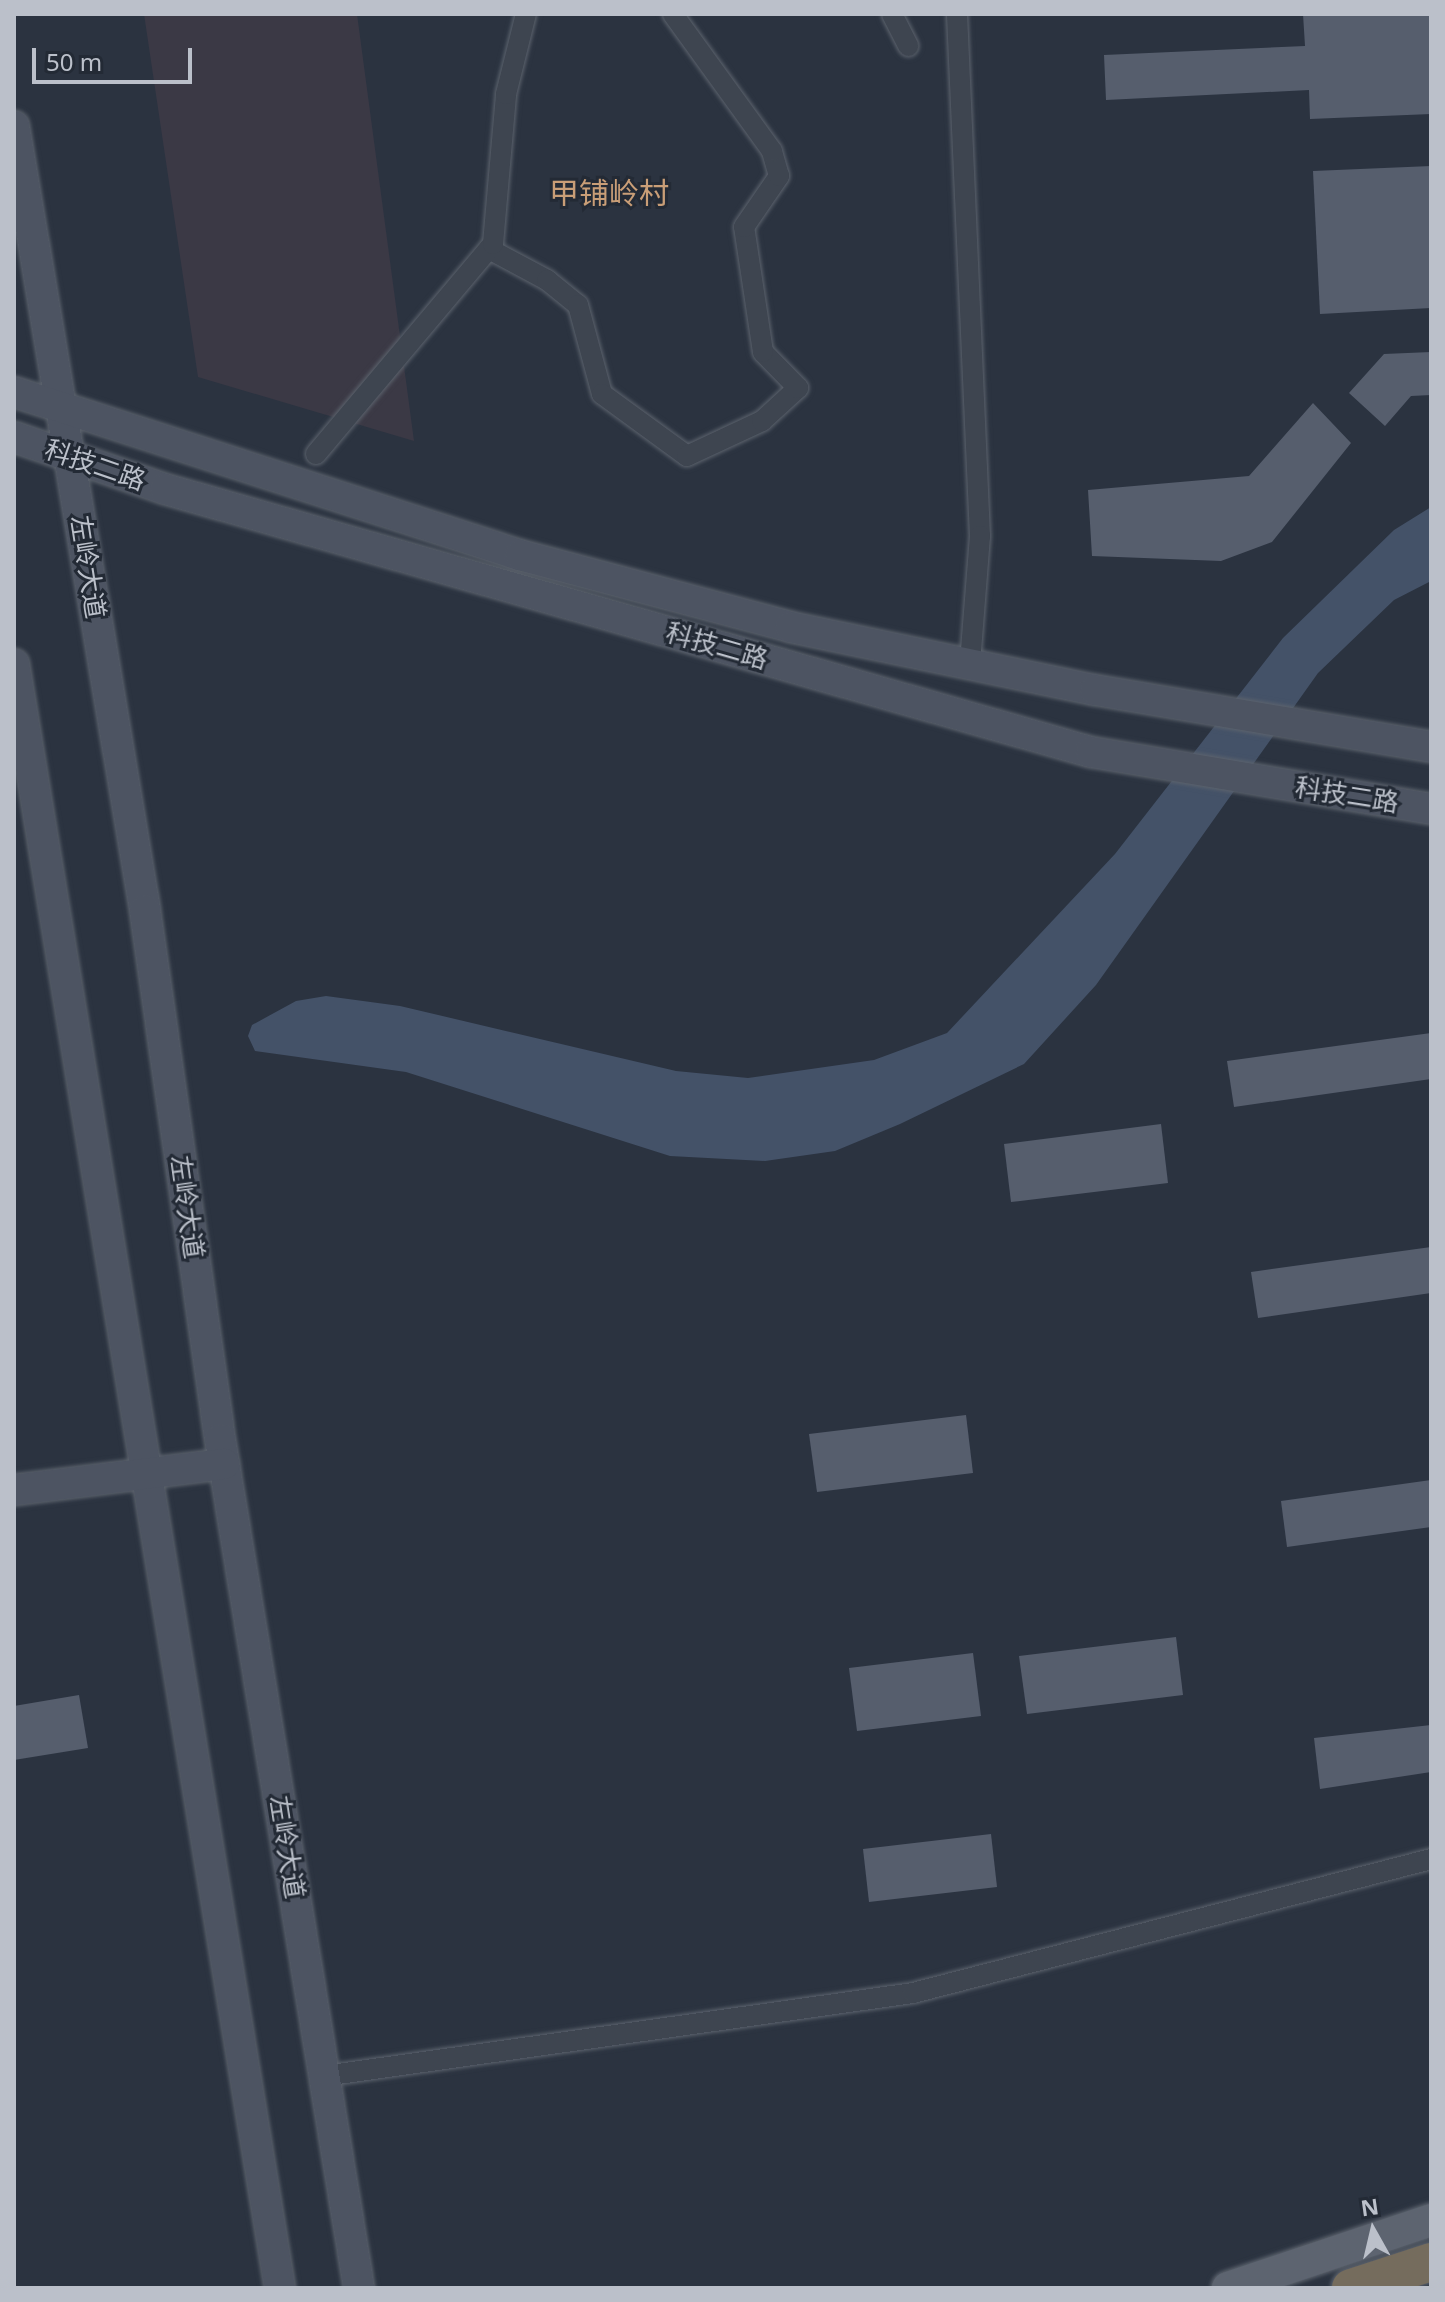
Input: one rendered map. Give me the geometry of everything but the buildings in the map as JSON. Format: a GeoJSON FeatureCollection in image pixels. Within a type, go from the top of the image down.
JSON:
{"type":"FeatureCollection","features":[{"type":"Feature","properties":{"kind":"highway"},"geometry":{"type":"LineString","coordinates":[[1351,2288],[1431,2262]]}},
{"type":"Feature","properties":{"kind":"main road"},"geometry":{"type":"LineString","coordinates":[[1228,2288],[1431,2220]]}},
{"type":"Feature","properties":{"kind":"street"},"geometry":{"type":"LineString","coordinates":[[316,454],[489,249],[506,94],[526,14]]}},
{"type":"Feature","properties":{"kind":"street"},"geometry":{"type":"LineString","coordinates":[[489,249],[547,280],[578,305],[602,394],[687,456],[762,421],[798,388],[763,352],[744,227],[779,176],[772,151],[673,14]]}},
{"type":"Feature","properties":{"kind":"street"},"geometry":{"type":"LineString","coordinates":[[892,14],[908,46]]}},
{"type":"Feature","properties":{"kind":"street"},"geometry":{"type":"LineString","coordinates":[[957,14],[980,536],[970,664]]}},
{"type":"Feature","properties":{"kind":"street","name":"左岭大道"},"geometry":{"type":"LineString","coordinates":[[14,126],[145,910],[224,1464],[359,2288]]}},
{"type":"Feature","properties":{"kind":"street","name":"科技二路"},"geometry":{"type":"LineString","coordinates":[[14,392],[520,555],[790,627],[970,664],[1431,747]]}},
{"type":"Feature","properties":{"kind":"street","name":"科技二路"},"geometry":{"type":"LineString","coordinates":[[14,437],[165,489],[1091,752],[1431,809]]}},
{"type":"Feature","properties":{"kind":"street"},"geometry":{"type":"LineString","coordinates":[[14,664],[280,2288]]}},
{"type":"Feature","properties":{"kind":"street"},"geometry":{"type":"LineString","coordinates":[[14,1490],[224,1464]]}},
{"type":"Feature","properties":{"kind":"street"},"geometry":{"type":"LineString","coordinates":[[324,2076],[913,1993],[1431,1859]]}},
{"type":"Feature","properties":{"kind":"shaded area"},"geometry":{"type":"Polygon","coordinates":[[[144,14],[357,14],[414,441],[198,377],[144,14]]]}},
{"type":"Feature","properties":{"kind":"water"},"geometry":{"type":"Polygon","coordinates":[[[1431,507],[1431,581],[1394,600],[1318,673],[1096,985],[1024,1064],[900,1124],[835,1151],[765,1161],[670,1156],[406,1072],[255,1051],[248,1036],[252,1025],[296,1001],[326,996],[400,1006],[676,1071],[748,1078],[874,1060],[947,1033],[1115,854],[1283,638],[1394,530],[1431,507]]]}},
{"type":"Feature","properties":{"kind":"district","name":"甲铺岭村"},"geometry":{"type":"Point","coordinates":[609,193]}}]}
